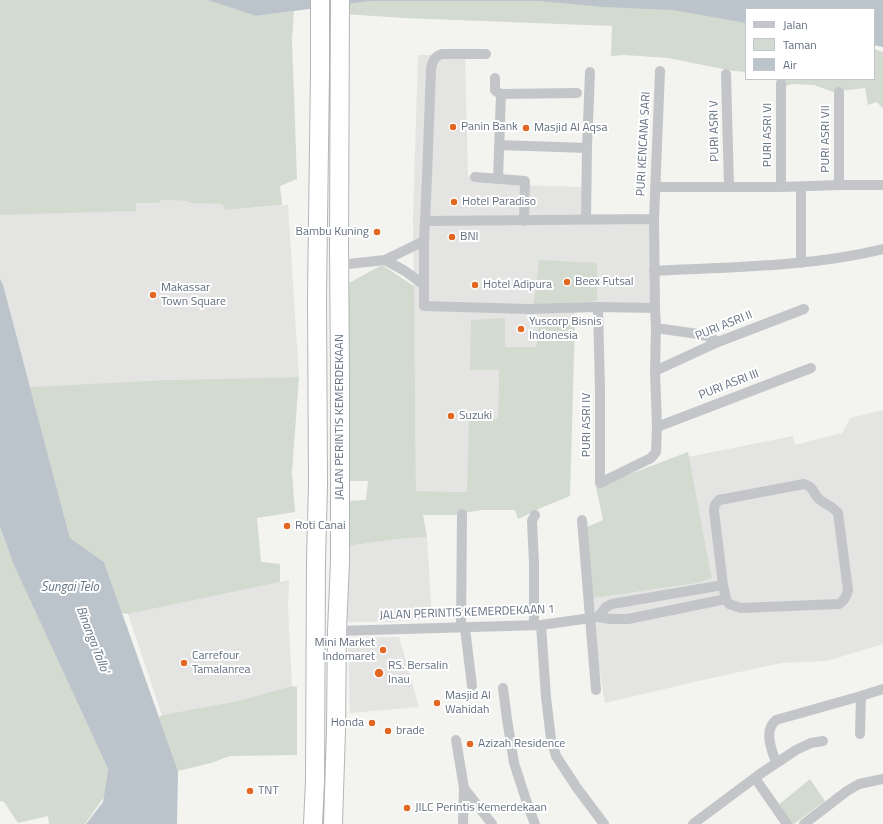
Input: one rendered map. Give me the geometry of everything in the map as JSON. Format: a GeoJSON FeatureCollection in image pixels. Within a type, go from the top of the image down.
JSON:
{"type":"FeatureCollection","features":[{"type":"Feature","properties":{"kind":"highway","name":"JALAN PERINTIS KEMERDEKAAN"},"geometry":{"type":"LineString","coordinates":[[333,824],[340,562],[340,5]]}},
{"type":"Feature","properties":{"kind":"highway","name":"JALAN PERINTIS KEMERDEKAAN"},"geometry":{"type":"LineString","coordinates":[[313,824],[316,730],[316,560],[318,486],[317,298],[320,9]]}},
{"type":"Feature","properties":{"kind":"highway"},"geometry":{"type":"LineString","coordinates":[[316,730],[336,730]]}},
{"type":"Feature","properties":{"kind":"street"},"geometry":{"type":"LineString","coordinates":[[486,54],[442,54],[432,62],[424,241],[424,306],[528,309],[598,307],[655,308]]}},
{"type":"Feature","properties":{"kind":"street","name":"PURI KENCANA SARI"},"geometry":{"type":"LineString","coordinates":[[653,456],[656,452],[657,427],[654,219],[660,71]]}},
{"type":"Feature","properties":{"kind":"street"},"geometry":{"type":"LineString","coordinates":[[586,220],[590,72]]}},
{"type":"Feature","properties":{"kind":"street","name":"PURI ASRI V"},"geometry":{"type":"LineString","coordinates":[[726,74],[729,187]]}},
{"type":"Feature","properties":{"kind":"street"},"geometry":{"type":"LineString","coordinates":[[495,78],[494,90],[501,94],[577,94]]}},
{"type":"Feature","properties":{"kind":"street","name":"PURI ASRI VI"},"geometry":{"type":"LineString","coordinates":[[781,83],[781,188]]}},
{"type":"Feature","properties":{"kind":"street","name":"PURI ASRI VII"},"geometry":{"type":"LineString","coordinates":[[839,92],[840,185]]}},
{"type":"Feature","properties":{"kind":"street"},"geometry":{"type":"LineString","coordinates":[[498,179],[501,94]]}},
{"type":"Feature","properties":{"kind":"street"},"geometry":{"type":"LineString","coordinates":[[500,145],[588,148]]}},
{"type":"Feature","properties":{"kind":"street"},"geometry":{"type":"LineString","coordinates":[[475,177],[525,181],[524,221]]}},
{"type":"Feature","properties":{"kind":"street"},"geometry":{"type":"LineString","coordinates":[[655,187],[781,188],[840,185],[883,185]]}},
{"type":"Feature","properties":{"kind":"street"},"geometry":{"type":"LineString","coordinates":[[801,187],[801,263]]}},
{"type":"Feature","properties":{"kind":"street"},"geometry":{"type":"LineString","coordinates":[[425,221],[654,219]]}},
{"type":"Feature","properties":{"kind":"street"},"geometry":{"type":"LineString","coordinates":[[339,265],[384,260],[424,241]]}},
{"type":"Feature","properties":{"kind":"street"},"geometry":{"type":"LineString","coordinates":[[654,271],[801,263],[883,249]]}},
{"type":"Feature","properties":{"kind":"street"},"geometry":{"type":"LineString","coordinates":[[384,260],[405,271],[424,285]]}},
{"type":"Feature","properties":{"kind":"street","name":"PURI ASRI IV"},"geometry":{"type":"LineString","coordinates":[[598,307],[600,483],[653,456]]}},
{"type":"Feature","properties":{"kind":"street","name":"PURI ASRI II"},"geometry":{"type":"LineString","coordinates":[[655,371],[718,342],[804,309]]}},
{"type":"Feature","properties":{"kind":"street"},"geometry":{"type":"LineString","coordinates":[[656,328],[707,336],[718,342]]}},
{"type":"Feature","properties":{"kind":"street","name":"PURI ASRI III"},"geometry":{"type":"LineString","coordinates":[[657,427],[811,368]]}},
{"type":"Feature","properties":{"kind":"street"},"geometry":{"type":"LineString","coordinates":[[804,484],[811,487],[817,497],[829,505],[838,514],[848,590],[848,595],[842,602],[839,604],[741,608],[729,604],[726,599],[714,511],[715,504],[719,500],[804,484]]}},
{"type":"Feature","properties":{"kind":"street"},"geometry":{"type":"LineString","coordinates":[[462,514],[463,627],[472,686]]}},
{"type":"Feature","properties":{"kind":"street"},"geometry":{"type":"LineString","coordinates":[[535,515],[532,521],[538,625],[551,739],[556,756],[577,788],[604,824]]}},
{"type":"Feature","properties":{"kind":"street"},"geometry":{"type":"LineString","coordinates":[[582,520],[594,618],[596,690]]}},
{"type":"Feature","properties":{"kind":"street"},"geometry":{"type":"LineString","coordinates":[[594,618],[606,607],[612,604],[723,585]]}},
{"type":"Feature","properties":{"kind":"street","name":"JALAN PERINTIS KEMERDEKAAN 1"},"geometry":{"type":"LineString","coordinates":[[337,631],[538,625],[594,618],[628,619],[726,599]]}},
{"type":"Feature","properties":{"kind":"street"},"geometry":{"type":"LineString","coordinates":[[504,688],[514,763],[535,824]]}},
{"type":"Feature","properties":{"kind":"street"},"geometry":{"type":"LineString","coordinates":[[776,763],[769,736],[770,728],[776,720],[883,689]]}},
{"type":"Feature","properties":{"kind":"street"},"geometry":{"type":"LineString","coordinates":[[860,734],[861,696]]}},
{"type":"Feature","properties":{"kind":"street"},"geometry":{"type":"LineString","coordinates":[[456,740],[464,788],[463,824]]}},
{"type":"Feature","properties":{"kind":"street"},"geometry":{"type":"LineString","coordinates":[[693,824],[796,750],[804,745],[823,741]]}},
{"type":"Feature","properties":{"kind":"street"},"geometry":{"type":"LineString","coordinates":[[755,778],[787,824]]}},
{"type":"Feature","properties":{"kind":"street"},"geometry":{"type":"LineString","coordinates":[[804,824],[847,791],[859,784],[883,779]]}},
{"type":"Feature","properties":{"kind":"street"},"geometry":{"type":"LineString","coordinates":[[464,788],[492,824]]}},
{"type":"Feature","properties":{"kind":"shaded area"},"geometry":{"type":"Polygon","coordinates":[[[418,55],[465,55],[468,176],[518,185],[585,187],[584,214],[659,215],[659,311],[575,311],[575,320],[539,319],[536,347],[505,347],[499,370],[498,419],[467,488],[467,492],[416,491],[413,216],[418,55]]]}},
{"type":"Feature","properties":{"kind":"shaded area"},"geometry":{"type":"Polygon","coordinates":[[[162,200],[222,204],[225,210],[288,205],[299,377],[164,380],[30,387],[0,279],[0,215],[135,211],[136,203],[158,203],[162,200]]]}},
{"type":"Feature","properties":{"kind":"shaded area"},"geometry":{"type":"Polygon","coordinates":[[[883,410],[883,644],[827,661],[781,663],[605,703],[587,599],[698,583],[712,578],[688,457],[793,436],[795,445],[842,433],[850,418],[883,410]]]}},
{"type":"Feature","properties":{"kind":"shaded area"},"geometry":{"type":"Polygon","coordinates":[[[427,537],[432,618],[390,622],[345,622],[347,546],[397,539],[427,537]]]}},
{"type":"Feature","properties":{"kind":"shaded area"},"geometry":{"type":"Polygon","coordinates":[[[289,580],[288,607],[292,686],[238,701],[162,715],[128,614],[289,580]]]}},
{"type":"Feature","properties":{"kind":"shaded area","name":"RS. Bersalin Inau"},"geometry":{"type":"Polygon","coordinates":[[[399,637],[419,707],[350,713],[348,638],[399,637]]]}},
{"type":"Feature","properties":{"kind":"green space"},"geometry":{"type":"Polygon","coordinates":[[[0,0],[207,0],[256,16],[294,11],[292,40],[297,179],[280,186],[282,205],[225,210],[222,204],[162,200],[158,203],[136,203],[136,211],[0,215],[0,0]]]}},
{"type":"Feature","properties":{"kind":"green space"},"geometry":{"type":"Polygon","coordinates":[[[346,0],[642,0],[745,9],[745,72],[733,71],[668,58],[624,55],[611,56],[612,26],[404,18],[344,14],[346,0]]]}},
{"type":"Feature","properties":{"kind":"green space"},"geometry":{"type":"Polygon","coordinates":[[[875,49],[883,52],[883,109],[877,102],[868,105],[865,88],[833,92],[814,85],[793,84],[786,86],[781,80],[875,80],[875,49]]]}},
{"type":"Feature","properties":{"kind":"green space","name":"Beex Futsal"},"geometry":{"type":"Polygon","coordinates":[[[539,260],[597,263],[597,301],[533,308],[539,260]]]}},
{"type":"Feature","properties":{"kind":"green space"},"geometry":{"type":"Polygon","coordinates":[[[382,265],[414,286],[416,491],[467,492],[469,419],[498,419],[499,370],[470,370],[471,320],[505,318],[505,347],[536,347],[539,319],[575,320],[570,496],[518,519],[515,510],[481,510],[454,515],[423,515],[427,537],[397,539],[347,546],[345,501],[366,500],[368,481],[350,481],[347,284],[382,265]]]}},
{"type":"Feature","properties":{"kind":"green space"},"geometry":{"type":"Polygon","coordinates":[[[299,377],[292,472],[295,512],[257,518],[261,562],[280,564],[280,582],[128,614],[122,613],[104,562],[70,538],[30,387],[164,380],[299,377]]]}},
{"type":"Feature","properties":{"kind":"green space"},"geometry":{"type":"Polygon","coordinates":[[[688,452],[712,578],[698,583],[587,599],[580,530],[603,520],[596,487],[688,452]]]}},
{"type":"Feature","properties":{"kind":"green space"},"geometry":{"type":"Polygon","coordinates":[[[0,527],[12,560],[108,769],[104,797],[85,824],[49,824],[48,816],[18,823],[4,802],[0,801],[0,527]]]}},
{"type":"Feature","properties":{"kind":"green space"},"geometry":{"type":"Polygon","coordinates":[[[292,686],[297,687],[297,755],[230,756],[211,763],[178,771],[159,717],[162,715],[238,701],[292,686]]]}},
{"type":"Feature","properties":{"kind":"green space"},"geometry":{"type":"Polygon","coordinates":[[[810,779],[825,801],[794,824],[790,824],[777,806],[810,779]]]}},
{"type":"Feature","properties":{"kind":"water"},"geometry":{"type":"Polygon","coordinates":[[[207,0],[883,0],[883,47],[875,45],[875,8],[745,8],[745,23],[673,10],[604,7],[538,1],[370,1],[256,16],[207,0]]]}},
{"type":"Feature","properties":{"kind":"water","name":"Sungai Telo"},"geometry":{"type":"Polygon","coordinates":[[[0,279],[3,285],[70,538],[104,562],[178,771],[177,824],[86,824],[103,802],[108,769],[13,563],[0,527],[0,279]]]}},
{"type":"Feature","properties":{"kind":"place","name":"Panin Bank"},"geometry":{"type":"Point","coordinates":[453,127]}},
{"type":"Feature","properties":{"kind":"place","name":"Masjid Al Aqsa"},"geometry":{"type":"Point","coordinates":[526,128]}},
{"type":"Feature","properties":{"kind":"place","name":"Hotel Paradiso"},"geometry":{"type":"Point","coordinates":[454,202]}},
{"type":"Feature","properties":{"kind":"place","name":"Bambu Kuning"},"geometry":{"type":"Point","coordinates":[377,232]}},
{"type":"Feature","properties":{"kind":"place","name":"BNI"},"geometry":{"type":"Point","coordinates":[452,237]}},
{"type":"Feature","properties":{"kind":"place","name":"Beex Futsal"},"geometry":{"type":"Point","coordinates":[567,282]}},
{"type":"Feature","properties":{"kind":"place","name":"Hotel Adipura"},"geometry":{"type":"Point","coordinates":[475,285]}},
{"type":"Feature","properties":{"kind":"place","name":"Makassar Town Square"},"geometry":{"type":"Point","coordinates":[153,295]}},
{"type":"Feature","properties":{"kind":"place","name":"Yuscorp Bisnis Indonesia"},"geometry":{"type":"Point","coordinates":[521,329]}},
{"type":"Feature","properties":{"kind":"place","name":"Suzuki"},"geometry":{"type":"Point","coordinates":[451,416]}},
{"type":"Feature","properties":{"kind":"place","name":"Roti Canai"},"geometry":{"type":"Point","coordinates":[287,526]}},
{"type":"Feature","properties":{"kind":"place","name":"Mini Market Indomaret"},"geometry":{"type":"Point","coordinates":[383,650]}},
{"type":"Feature","properties":{"kind":"place","name":"Carrefour Tamalanrea"},"geometry":{"type":"Point","coordinates":[184,663]}},
{"type":"Feature","properties":{"kind":"place","name":"RS. Bersalin Inau"},"geometry":{"type":"Point","coordinates":[379,673]}},
{"type":"Feature","properties":{"kind":"place","name":"Masjid Al Wahidah"},"geometry":{"type":"Point","coordinates":[437,703]}},
{"type":"Feature","properties":{"kind":"place","name":"Honda"},"geometry":{"type":"Point","coordinates":[372,723]}},
{"type":"Feature","properties":{"kind":"place","name":"brade"},"geometry":{"type":"Point","coordinates":[388,731]}},
{"type":"Feature","properties":{"kind":"place","name":"Azizah Residence"},"geometry":{"type":"Point","coordinates":[470,744]}},
{"type":"Feature","properties":{"kind":"place","name":"TNT"},"geometry":{"type":"Point","coordinates":[250,791]}},
{"type":"Feature","properties":{"kind":"place","name":"JILC Perintis Kemerdekaan"},"geometry":{"type":"Point","coordinates":[407,808]}},
{"type":"Feature","properties":{"kind":"water label","name":"Binanga Tallo'"},"geometry":{"type":"Point","coordinates":[92,640]}}]}
